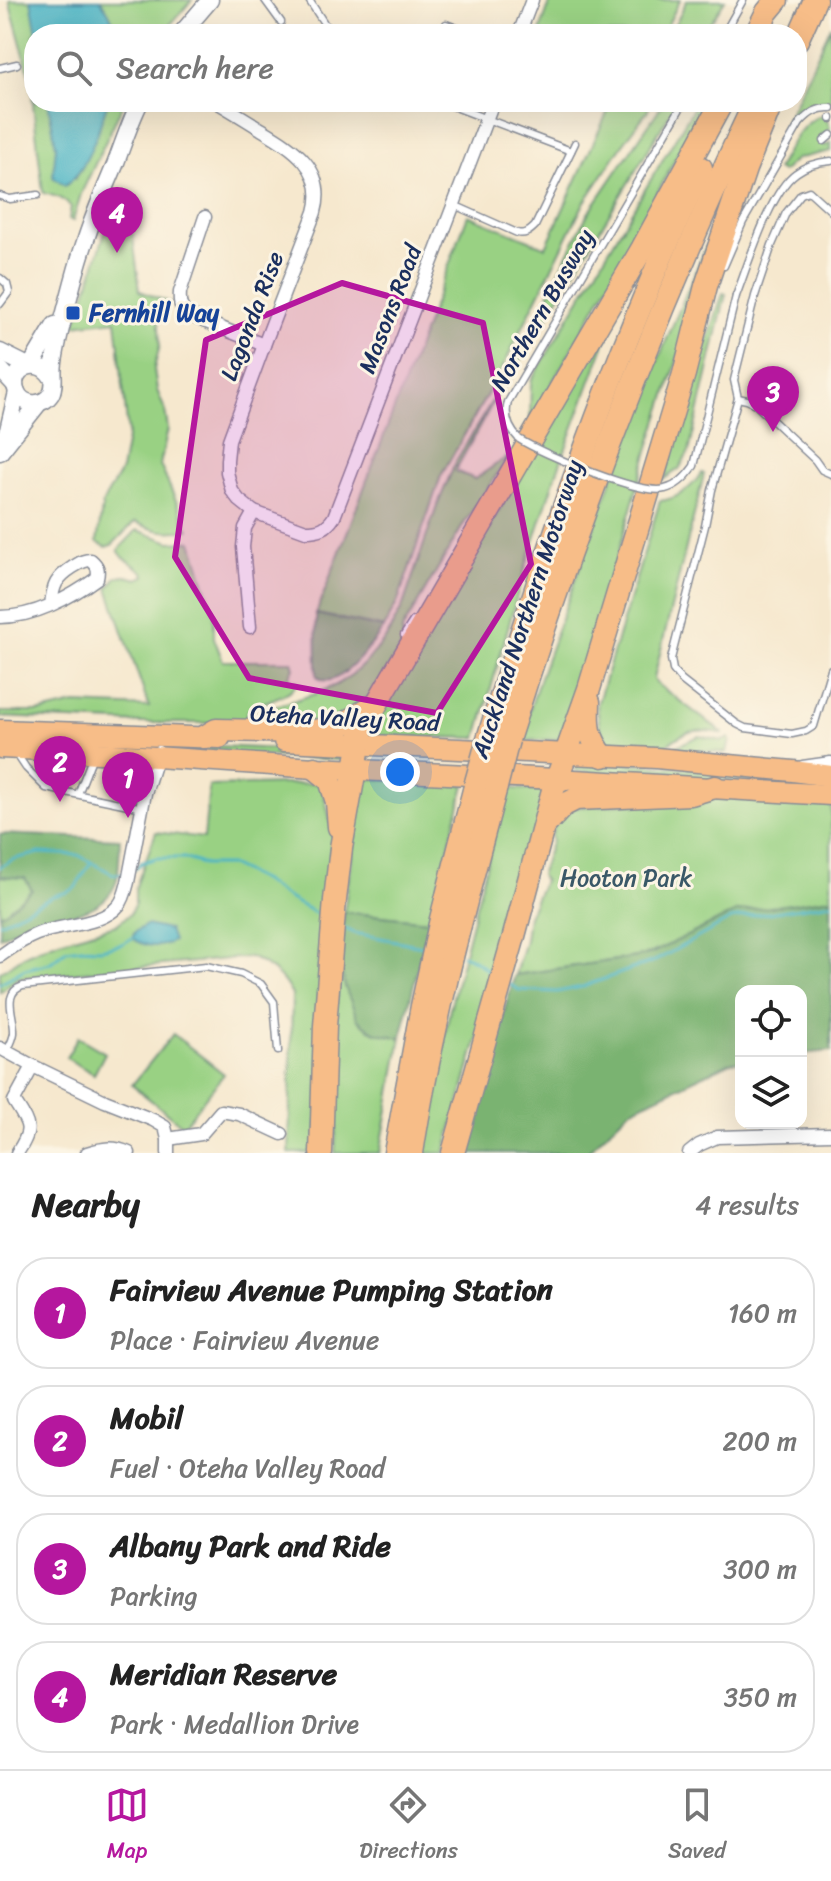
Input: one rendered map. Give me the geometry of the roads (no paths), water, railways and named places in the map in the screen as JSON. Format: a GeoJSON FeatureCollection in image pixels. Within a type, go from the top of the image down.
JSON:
{"type":"FeatureCollection","features":[{"type":"Feature","properties":{"kind":"highway"},"geometry":{"type":"LineString","coordinates":[[761,24],[778,0]]}},
{"type":"Feature","properties":{"kind":"highway"},"geometry":{"type":"LineString","coordinates":[[768,24],[778,0]]}},
{"type":"Feature","properties":{"kind":"highway"},"geometry":{"type":"LineString","coordinates":[[793,24],[805,0]]}},
{"type":"Feature","properties":{"kind":"highway"},"geometry":{"type":"LineString","coordinates":[[804,24],[815,0]]}},
{"type":"Feature","properties":{"kind":"highway"},"geometry":{"type":"LineString","coordinates":[[321,1153],[325,1026],[335,900],[362,729],[642,249],[717,112]]}},
{"type":"Feature","properties":{"kind":"highway","name":"Auckland Northern Motorway"},"geometry":{"type":"LineString","coordinates":[[395,1153],[450,920],[498,740],[524,620],[592,429],[680,213],[727,112]]}},
{"type":"Feature","properties":{"kind":"highway","name":"Auckland Northern Motorway"},"geometry":{"type":"LineString","coordinates":[[498,740],[613,436],[701,218],[750,112]]}},
{"type":"Feature","properties":{"kind":"highway"},"geometry":{"type":"LineString","coordinates":[[453,1153],[557,779],[589,689],[684,374],[706,286],[745,169],[768,112]]}},
{"type":"Feature","properties":{"kind":"highway"},"geometry":{"type":"LineString","coordinates":[[589,689],[589,730],[603,756]]}},
{"type":"Feature","properties":{"kind":"highway"},"geometry":{"type":"LineString","coordinates":[[204,737],[216,730],[306,732],[338,728],[376,704]]}},
{"type":"Feature","properties":{"kind":"highway"},"geometry":{"type":"LineString","coordinates":[[315,768],[330,780],[337,802],[341,848]]}},
{"type":"Feature","properties":{"kind":"highway"},"geometry":{"type":"LineString","coordinates":[[545,824],[564,805],[576,799],[691,794],[715,787]]}},
{"type":"Feature","properties":{"kind":"highway","name":"Auckland Northern Motorway"},"geometry":{"type":"LineString","coordinates":[[412,1153],[431,1007]]}},
{"type":"Feature","properties":{"kind":"main road","name":"Oteha Valley Road"},"geometry":{"type":"LineString","coordinates":[[0,730],[315,768],[831,795]]}},
{"type":"Feature","properties":{"kind":"main road","name":"Oteha Valley Road"},"geometry":{"type":"LineString","coordinates":[[7,748],[94,753],[151,750],[204,737],[656,758],[831,776]]}},
{"type":"Feature","properties":{"kind":"street"},"geometry":{"type":"LineString","coordinates":[[190,24],[210,0]]}},
{"type":"Feature","properties":{"kind":"street"},"geometry":{"type":"LineString","coordinates":[[523,24],[532,0]]}},
{"type":"Feature","properties":{"kind":"street"},"geometry":{"type":"LineString","coordinates":[[0,450],[39,403],[50,395],[57,342],[86,239],[136,112]]}},
{"type":"Feature","properties":{"kind":"street","name":"Lagonda Rise"},"geometry":{"type":"LineString","coordinates":[[233,112],[294,149],[306,163],[316,185],[318,199],[229,440],[227,472],[232,491],[254,512]]}},
{"type":"Feature","properties":{"kind":"street","name":"Masons Road"},"geometry":{"type":"LineString","coordinates":[[254,512],[306,531],[324,529],[334,517],[489,112]]}},
{"type":"Feature","properties":{"kind":"street"},"geometry":{"type":"LineString","coordinates":[[205,217],[180,292],[183,311],[264,345]]}},
{"type":"Feature","properties":{"kind":"street"},"geometry":{"type":"LineString","coordinates":[[0,450],[8,430],[20,372],[30,366],[48,338],[71,291]]}},
{"type":"Feature","properties":{"kind":"street"},"geometry":{"type":"LineString","coordinates":[[0,352],[30,366],[46,369],[52,378]]}},
{"type":"Feature","properties":{"kind":"street"},"geometry":{"type":"LineString","coordinates":[[0,369],[23,400],[39,403]]}},
{"type":"Feature","properties":{"kind":"street"},"geometry":{"type":"LineString","coordinates":[[250,627],[243,547],[245,528],[254,512]]}},
{"type":"Feature","properties":{"kind":"street"},"geometry":{"type":"LineString","coordinates":[[0,617],[20,616],[51,605]]}},
{"type":"Feature","properties":{"kind":"street"},"geometry":{"type":"LineString","coordinates":[[0,956],[37,934],[109,913],[121,902],[143,808],[143,766],[151,750]]}},
{"type":"Feature","properties":{"kind":"street"},"geometry":{"type":"LineString","coordinates":[[793,771],[831,765]]}},
{"type":"Feature","properties":{"kind":"street"},"geometry":{"type":"LineString","coordinates":[[4,1050],[105,1101],[165,1127],[168,1153]]}},
{"type":"Feature","properties":{"kind":"street"},"geometry":{"type":"LineString","coordinates":[[14,1101],[33,1066]]}},
{"type":"Feature","properties":{"kind":"street"},"geometry":{"type":"LineString","coordinates":[[0,1098],[14,1101],[29,1130],[17,1153]]}},
{"type":"Feature","properties":{"kind":"street"},"geometry":{"type":"LineString","coordinates":[[168,1139],[201,1134],[221,1111],[239,1114],[282,1134]]}},
{"type":"Feature","properties":{"kind":"street"},"geometry":{"type":"LineString","coordinates":[[689,1153],[717,1137],[831,1134]]}},
{"type":"Feature","properties":{"kind":"street"},"geometry":{"type":"LineString","coordinates":[[87,1153],[105,1148],[119,1148],[129,1153]]}},
{"type":"Feature","properties":{"kind":"lane"},"geometry":{"type":"LineString","coordinates":[[265,0],[281,22]]}},
{"type":"Feature","properties":{"kind":"lane"},"geometry":{"type":"LineString","coordinates":[[309,0],[325,24]]}},
{"type":"Feature","properties":{"kind":"lane"},"geometry":{"type":"LineString","coordinates":[[730,24],[743,0]]}},
{"type":"Feature","properties":{"kind":"lane"},"geometry":{"type":"LineString","coordinates":[[0,68],[17,64]]}},
{"type":"Feature","properties":{"kind":"lane"},"geometry":{"type":"LineString","coordinates":[[720,274],[743,222],[800,123],[817,109],[831,108]]}},
{"type":"Feature","properties":{"kind":"lane"},"geometry":{"type":"LineString","coordinates":[[468,112],[571,151]]}},
{"type":"Feature","properties":{"kind":"lane","name":"Northern Busway"},"geometry":{"type":"LineString","coordinates":[[678,112],[508,402],[506,417],[519,439],[553,457],[635,487],[651,491],[665,489],[688,475],[694,466],[736,296],[766,215],[786,182],[797,172],[831,161]]}},
{"type":"Feature","properties":{"kind":"lane"},"geometry":{"type":"LineString","coordinates":[[824,141],[831,135]]}},
{"type":"Feature","properties":{"kind":"lane"},"geometry":{"type":"LineString","coordinates":[[454,205],[517,233],[526,234],[535,226],[575,143]]}},
{"type":"Feature","properties":{"kind":"lane"},"geometry":{"type":"LineString","coordinates":[[831,211],[809,191],[801,194],[786,213],[772,245],[752,304],[734,380],[738,398],[671,659],[673,670],[681,680],[737,724],[745,728],[792,734],[814,726],[831,669]]}},
{"type":"Feature","properties":{"kind":"lane"},"geometry":{"type":"LineString","coordinates":[[0,196],[10,199],[38,195]]}},
{"type":"Feature","properties":{"kind":"lane"},"geometry":{"type":"LineString","coordinates":[[0,278],[7,284],[9,292],[0,304]]}},
{"type":"Feature","properties":{"kind":"lane"},"geometry":{"type":"LineString","coordinates":[[684,374],[714,287]]}},
{"type":"Feature","properties":{"kind":"lane"},"geometry":{"type":"LineString","coordinates":[[738,398],[755,404],[822,470],[831,474]]}},
{"type":"Feature","properties":{"kind":"lane"},"geometry":{"type":"LineString","coordinates":[[430,600],[451,577]]}},
{"type":"Feature","properties":{"kind":"lane"},"geometry":{"type":"LineString","coordinates":[[404,635],[419,611]]}},
{"type":"Feature","properties":{"kind":"lane"},"geometry":{"type":"LineString","coordinates":[[7,748],[46,788],[143,808]]}},
{"type":"Feature","properties":{"kind":"lane"},"geometry":{"type":"LineString","coordinates":[[78,794],[94,753]]}},
{"type":"Feature","properties":{"kind":"lane"},"geometry":{"type":"LineString","coordinates":[[4,1050],[14,1036],[10,1004],[12,994],[23,986],[206,966],[241,974],[261,984],[274,1002],[278,1051]]}},
{"type":"Feature","properties":{"kind":"water"},"geometry":{"type":"Polygon","coordinates":[[[31,0],[100,0],[114,24],[35,24],[31,0]]]}},
{"type":"Feature","properties":{"kind":"water"},"geometry":{"type":"Polygon","coordinates":[[[50,112],[104,112],[87,159],[65,186],[53,177],[56,146],[50,112]]]}},
{"type":"Feature","properties":{"kind":"water"},"geometry":{"type":"Polygon","coordinates":[[[146,925],[169,930],[173,941],[152,946],[132,938],[146,925]]]}},
{"type":"Feature","properties":{"kind":"waterway"},"geometry":{"type":"LineString","coordinates":[[0,867],[14,859],[40,853],[78,855],[113,874],[125,874]]}},
{"type":"Feature","properties":{"kind":"waterway"},"geometry":{"type":"LineString","coordinates":[[135,869],[141,863],[156,858],[184,858],[205,865],[230,865],[324,918]]}},
{"type":"Feature","properties":{"kind":"waterway"},"geometry":{"type":"LineString","coordinates":[[0,923],[75,888],[91,862]]}},
{"type":"Feature","properties":{"kind":"waterway"},"geometry":{"type":"LineString","coordinates":[[509,984],[519,990],[557,992],[582,987],[657,960],[731,919],[831,903]]}},
{"type":"Feature","properties":{"kind":"waterway"},"geometry":{"type":"LineString","coordinates":[[342,927],[354,933],[428,947]]}},
{"type":"Feature","properties":{"kind":"waterway"},"geometry":{"type":"LineString","coordinates":[[0,983],[25,969],[50,963],[66,950],[101,949],[132,938]]}},
{"type":"Feature","properties":{"kind":"waterway"},"geometry":{"type":"LineString","coordinates":[[462,955],[476,961],[495,976]]}},
{"type":"Feature","properties":{"kind":"place","name":"Meridian Reserve"},"geometry":{"type":"Point","coordinates":[117,253]}},
{"type":"Feature","properties":{"kind":"place","name":"Fernhill Way"},"geometry":{"type":"Point","coordinates":[73,313]}},
{"type":"Feature","properties":{"kind":"place","name":"Albany Park and Ride"},"geometry":{"type":"Point","coordinates":[773,432]}},
{"type":"Feature","properties":{"kind":"place","name":"Mobil"},"geometry":{"type":"Point","coordinates":[60,802]}},
{"type":"Feature","properties":{"kind":"place","name":"Fairview Avenue Pumping Station"},"geometry":{"type":"Point","coordinates":[128,818]}},
{"type":"Feature","properties":{"kind":"park label","name":"Hooton Park"},"geometry":{"type":"Point","coordinates":[626,878]}}]}
